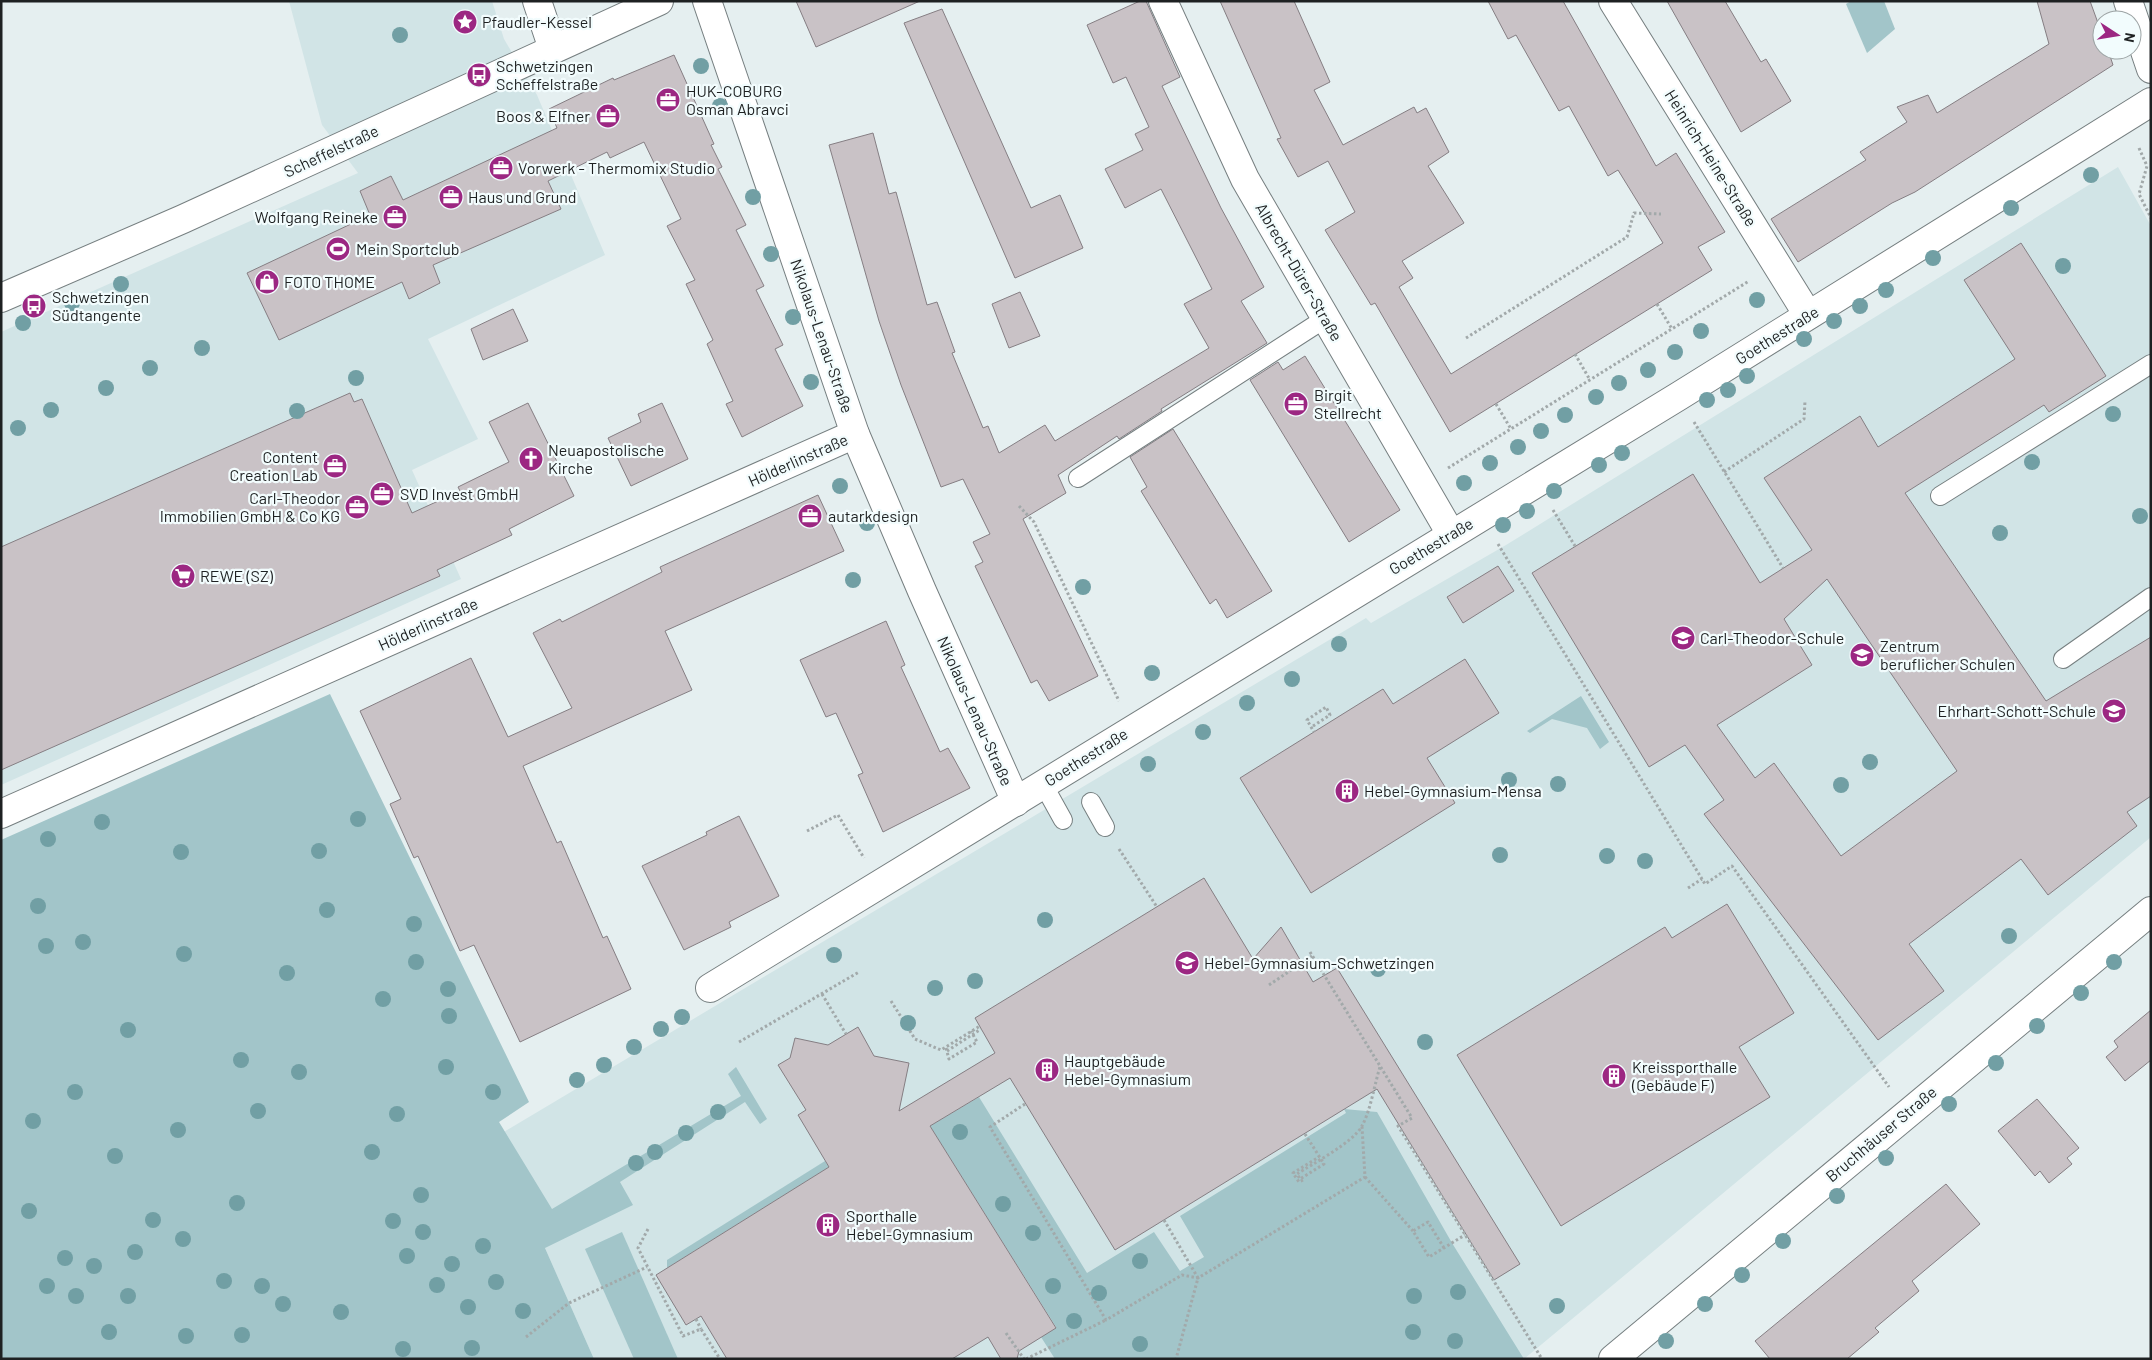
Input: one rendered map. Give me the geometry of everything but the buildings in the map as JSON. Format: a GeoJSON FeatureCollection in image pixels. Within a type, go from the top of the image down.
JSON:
{"type":"FeatureCollection","features":[{"type":"Feature","properties":{"kind":"street"},"geometry":{"type":"LineString","coordinates":[[537,1],[553,49]]}},
{"type":"Feature","properties":{"kind":"street","name":"Scheffelstraße"},"geometry":{"type":"LineString","coordinates":[[1,298],[183,219],[659,1]]}},
{"type":"Feature","properties":{"kind":"street","name":"Nikolaus-Lenau-Straße"},"geometry":{"type":"LineString","coordinates":[[707,1],[855,434],[922,592],[1016,802]]}},
{"type":"Feature","properties":{"kind":"street","name":"Albrecht-Dürer-Straße"},"geometry":{"type":"LineString","coordinates":[[1163,1],[1245,179],[1451,534]]}},
{"type":"Feature","properties":{"kind":"street","name":"Heinrich-Heine-Straße"},"geometry":{"type":"LineString","coordinates":[[1613,1],[1808,315]]}},
{"type":"Feature","properties":{"kind":"street"},"geometry":{"type":"LineString","coordinates":[[2128,1],[2151,69]]}},
{"type":"Feature","properties":{"kind":"street","name":"Goethestraße"},"geometry":{"type":"LineString","coordinates":[[710,988],[880,886],[1131,729],[1679,396],[2151,102]]}},
{"type":"Feature","properties":{"kind":"street","name":"Hölderlinstraße"},"geometry":{"type":"LineString","coordinates":[[1,814],[855,434]]}},
{"type":"Feature","properties":{"kind":"street","name":"Bruchhäuser Straße"},"geometry":{"type":"LineString","coordinates":[[1613,1359],[2151,911]]}},
{"type":"Feature","properties":{"kind":"lane"},"geometry":{"type":"LineString","coordinates":[[1078,478],[1326,318]]}},
{"type":"Feature","properties":{"kind":"lane"},"geometry":{"type":"LineString","coordinates":[[1940,496],[2151,364]]}},
{"type":"Feature","properties":{"kind":"lane"},"geometry":{"type":"LineString","coordinates":[[2063,659],[2151,597]]}},
{"type":"Feature","properties":{"kind":"lane"},"geometry":{"type":"LineString","coordinates":[[1043,784],[1063,820]]}},
{"type":"Feature","properties":{"kind":"lane"},"geometry":{"type":"LineString","coordinates":[[1091,802],[1105,827]]}},
{"type":"Feature","properties":{"kind":"path"},"geometry":{"type":"LineString","coordinates":[[2138,146],[2147,166],[2138,194],[2151,218]]}},
{"type":"Feature","properties":{"kind":"path"},"geometry":{"type":"LineString","coordinates":[[1466,338],[1627,237],[1634,213],[1661,214]]}},
{"type":"Feature","properties":{"kind":"path"},"geometry":{"type":"LineString","coordinates":[[1423,484],[1777,264]]}},
{"type":"Feature","properties":{"kind":"path"},"geometry":{"type":"LineString","coordinates":[[1658,304],[1672,329]]}},
{"type":"Feature","properties":{"kind":"path"},"geometry":{"type":"LineString","coordinates":[[1575,354],[1590,380]]}},
{"type":"Feature","properties":{"kind":"path"},"geometry":{"type":"LineString","coordinates":[[1679,396],[1783,568]]}},
{"type":"Feature","properties":{"kind":"path"},"geometry":{"type":"LineString","coordinates":[[1724,472],[1804,419],[1805,401]]}},
{"type":"Feature","properties":{"kind":"path"},"geometry":{"type":"LineString","coordinates":[[1496,404],[1511,429]]}},
{"type":"Feature","properties":{"kind":"path"},"geometry":{"type":"LineString","coordinates":[[1019,506],[1034,522],[1131,729]]}},
{"type":"Feature","properties":{"kind":"path"},"geometry":{"type":"LineString","coordinates":[[1553,510],[1575,546]]}},
{"type":"Feature","properties":{"kind":"path"},"geometry":{"type":"LineString","coordinates":[[1482,516],[1705,884],[1732,866],[1887,1084]]}},
{"type":"Feature","properties":{"kind":"path"},"geometry":{"type":"LineString","coordinates":[[1313,726],[1330,715],[1326,708],[1307,720],[1314,732]]}},
{"type":"Feature","properties":{"kind":"path"},"geometry":{"type":"LineString","coordinates":[[807,831],[838,815],[880,886]]}},
{"type":"Feature","properties":{"kind":"path"},"geometry":{"type":"LineString","coordinates":[[1105,827],[1157,907]]}},
{"type":"Feature","properties":{"kind":"path"},"geometry":{"type":"LineString","coordinates":[[1688,888],[1702,879]]}},
{"type":"Feature","properties":{"kind":"path"},"geometry":{"type":"LineString","coordinates":[[1269,985],[1311,954],[1412,1118],[1398,1126],[1542,1359]]}},
{"type":"Feature","properties":{"kind":"path"},"geometry":{"type":"LineString","coordinates":[[739,1042],[860,972]]}},
{"type":"Feature","properties":{"kind":"path"},"geometry":{"type":"LineString","coordinates":[[822,994],[846,1034]]}},
{"type":"Feature","properties":{"kind":"path"},"geometry":{"type":"LineString","coordinates":[[891,1001],[915,1039],[941,1050],[971,1032],[980,1027],[974,1033],[967,1037],[960,1041],[947,1050],[950,1057],[976,1041],[971,1032]]}},
{"type":"Feature","properties":{"kind":"path"},"geometry":{"type":"LineString","coordinates":[[971,1032],[977,1042],[949,1059],[944,1049],[971,1032]]}},
{"type":"Feature","properties":{"kind":"path"},"geometry":{"type":"LineString","coordinates":[[1380,1067],[1362,1128],[1365,1177],[1413,1231],[1429,1257],[1465,1235]]}},
{"type":"Feature","properties":{"kind":"path"},"geometry":{"type":"LineString","coordinates":[[1025,1104],[990,1127],[1106,1320]]}},
{"type":"Feature","properties":{"kind":"path"},"geometry":{"type":"LineString","coordinates":[[1319,1159],[1297,1174],[1300,1179],[1324,1164],[1319,1159],[1305,1133],[1326,1164],[1299,1182],[1294,1172],[1319,1159],[1332,1153],[1362,1128]]}},
{"type":"Feature","properties":{"kind":"path"},"geometry":{"type":"LineString","coordinates":[[1006,1333],[1025,1359],[1106,1320],[1182,1275],[1198,1278],[1365,1177]]}},
{"type":"Feature","properties":{"kind":"path"},"geometry":{"type":"LineString","coordinates":[[1164,1220],[1198,1278],[1176,1359]]}},
{"type":"Feature","properties":{"kind":"path"},"geometry":{"type":"LineString","coordinates":[[1413,1231],[1428,1222],[1444,1248]]}},
{"type":"Feature","properties":{"kind":"path"},"geometry":{"type":"LineString","coordinates":[[648,1229],[638,1248],[683,1336],[701,1329]]}},
{"type":"Feature","properties":{"kind":"path"},"geometry":{"type":"LineString","coordinates":[[526,1337],[570,1304],[647,1266]]}},
{"type":"Feature","properties":{"kind":"path"},"geometry":{"type":"LineString","coordinates":[[696,1320],[720,1359]]}},
{"type":"Feature","properties":{"kind":"shaded area"},"geometry":{"type":"Polygon","coordinates":[[[289,1],[492,1],[504,39],[537,95],[605,255],[428,339],[478,439],[412,470],[461,579],[1,785],[1,332],[358,173],[322,125],[289,1]]]}},
{"type":"Feature","properties":{"kind":"shaded area"},"geometry":{"type":"Polygon","coordinates":[[[1851,1],[1884,1],[1895,29],[1867,53],[1846,4],[1851,1]]]}},
{"type":"Feature","properties":{"kind":"shaded area"},"geometry":{"type":"Polygon","coordinates":[[[2118,167],[2151,226],[2151,837],[1524,1359],[594,1359],[545,1248],[492,1139],[1366,618],[1371,623],[1506,545],[2118,167]]]}},
{"type":"Feature","properties":{"kind":"shaded area"},"geometry":{"type":"Polygon","coordinates":[[[330,694],[529,1102],[499,1122],[552,1209],[741,1096],[728,1074],[736,1067],[767,1119],[760,1124],[745,1102],[620,1182],[633,1205],[545,1248],[594,1359],[1,1359],[1,840],[330,694]]]}},
{"type":"Feature","properties":{"kind":"shaded area"},"geometry":{"type":"Polygon","coordinates":[[[1581,696],[1609,742],[1600,749],[1587,728],[1552,719],[1530,733],[1527,731],[1581,696]]]}},
{"type":"Feature","properties":{"kind":"shaded area"},"geometry":{"type":"Polygon","coordinates":[[[979,1097],[1087,1273],[1154,1232],[1180,1271],[1204,1257],[1180,1216],[1346,1113],[1344,1109],[1377,1112],[1452,1243],[1524,1359],[1055,1359],[1041,1337],[1056,1327],[930,1126],[979,1097]]]}},
{"type":"Feature","properties":{"kind":"shaded area"},"geometry":{"type":"Polygon","coordinates":[[[825,1161],[829,1167],[667,1268],[667,1260],[825,1161]]]}},
{"type":"Feature","properties":{"kind":"shaded area"},"geometry":{"type":"Polygon","coordinates":[[[622,1232],[678,1359],[634,1359],[585,1249],[622,1232]]]}},
{"type":"Feature","properties":{"kind":"place","name":"Pfaudler-Kessel"},"geometry":{"type":"Point","coordinates":[465,22]}},
{"type":"Feature","properties":{"kind":"place","name":"Schwetzingen Scheffelstraße"},"geometry":{"type":"Point","coordinates":[479,75]}},
{"type":"Feature","properties":{"kind":"place","name":"HUK-COBURG Osman Abravci"},"geometry":{"type":"Point","coordinates":[668,100]}},
{"type":"Feature","properties":{"kind":"place","name":"Boos & Elfner"},"geometry":{"type":"Point","coordinates":[608,116]}},
{"type":"Feature","properties":{"kind":"place","name":"Vorwerk - Thermomix Studio"},"geometry":{"type":"Point","coordinates":[501,168]}},
{"type":"Feature","properties":{"kind":"place","name":"Haus und Grund"},"geometry":{"type":"Point","coordinates":[451,197]}},
{"type":"Feature","properties":{"kind":"place","name":"Wolfgang Reineke"},"geometry":{"type":"Point","coordinates":[395,217]}},
{"type":"Feature","properties":{"kind":"place","name":"Mein Sportclub"},"geometry":{"type":"Point","coordinates":[338,249]}},
{"type":"Feature","properties":{"kind":"place","name":"FOTO THOME"},"geometry":{"type":"Point","coordinates":[267,282]}},
{"type":"Feature","properties":{"kind":"place","name":"Schwetzingen Südtangente"},"geometry":{"type":"Point","coordinates":[34,306]}},
{"type":"Feature","properties":{"kind":"place","name":"Birgit Stellrecht"},"geometry":{"type":"Point","coordinates":[1296,404]}},
{"type":"Feature","properties":{"kind":"place","name":"Neuapostolische Kirche"},"geometry":{"type":"Point","coordinates":[531,459]}},
{"type":"Feature","properties":{"kind":"place","name":"Content Creation Lab"},"geometry":{"type":"Point","coordinates":[335,466]}},
{"type":"Feature","properties":{"kind":"place","name":"SVD Invest GmbH"},"geometry":{"type":"Point","coordinates":[382,494]}},
{"type":"Feature","properties":{"kind":"place","name":"Carl-Theodor Immobilien GmbH & Co KG"},"geometry":{"type":"Point","coordinates":[357,507]}},
{"type":"Feature","properties":{"kind":"place","name":"autarkdesign"},"geometry":{"type":"Point","coordinates":[810,516]}},
{"type":"Feature","properties":{"kind":"place","name":"REWE (SZ)"},"geometry":{"type":"Point","coordinates":[183,576]}},
{"type":"Feature","properties":{"kind":"place","name":"Carl-Theodor-Schule"},"geometry":{"type":"Point","coordinates":[1683,638]}},
{"type":"Feature","properties":{"kind":"place","name":"Zentrum beruflicher Schulen"},"geometry":{"type":"Point","coordinates":[1862,655]}},
{"type":"Feature","properties":{"kind":"place","name":"Ehrhart-Schott-Schule"},"geometry":{"type":"Point","coordinates":[2114,711]}},
{"type":"Feature","properties":{"kind":"place","name":"Hebel-Gymnasium-Mensa"},"geometry":{"type":"Point","coordinates":[1347,791]}},
{"type":"Feature","properties":{"kind":"place","name":"Hebel-Gymnasium-Schwetzingen"},"geometry":{"type":"Point","coordinates":[1187,963]}},
{"type":"Feature","properties":{"kind":"place","name":"Hauptgebäude Hebel-Gymnasium"},"geometry":{"type":"Point","coordinates":[1047,1070]}},
{"type":"Feature","properties":{"kind":"place","name":"Kreissporthalle (Gebäude F)"},"geometry":{"type":"Point","coordinates":[1614,1076]}},
{"type":"Feature","properties":{"kind":"place","name":"Sporthalle Hebel-Gymnasium"},"geometry":{"type":"Point","coordinates":[828,1225]}}]}
